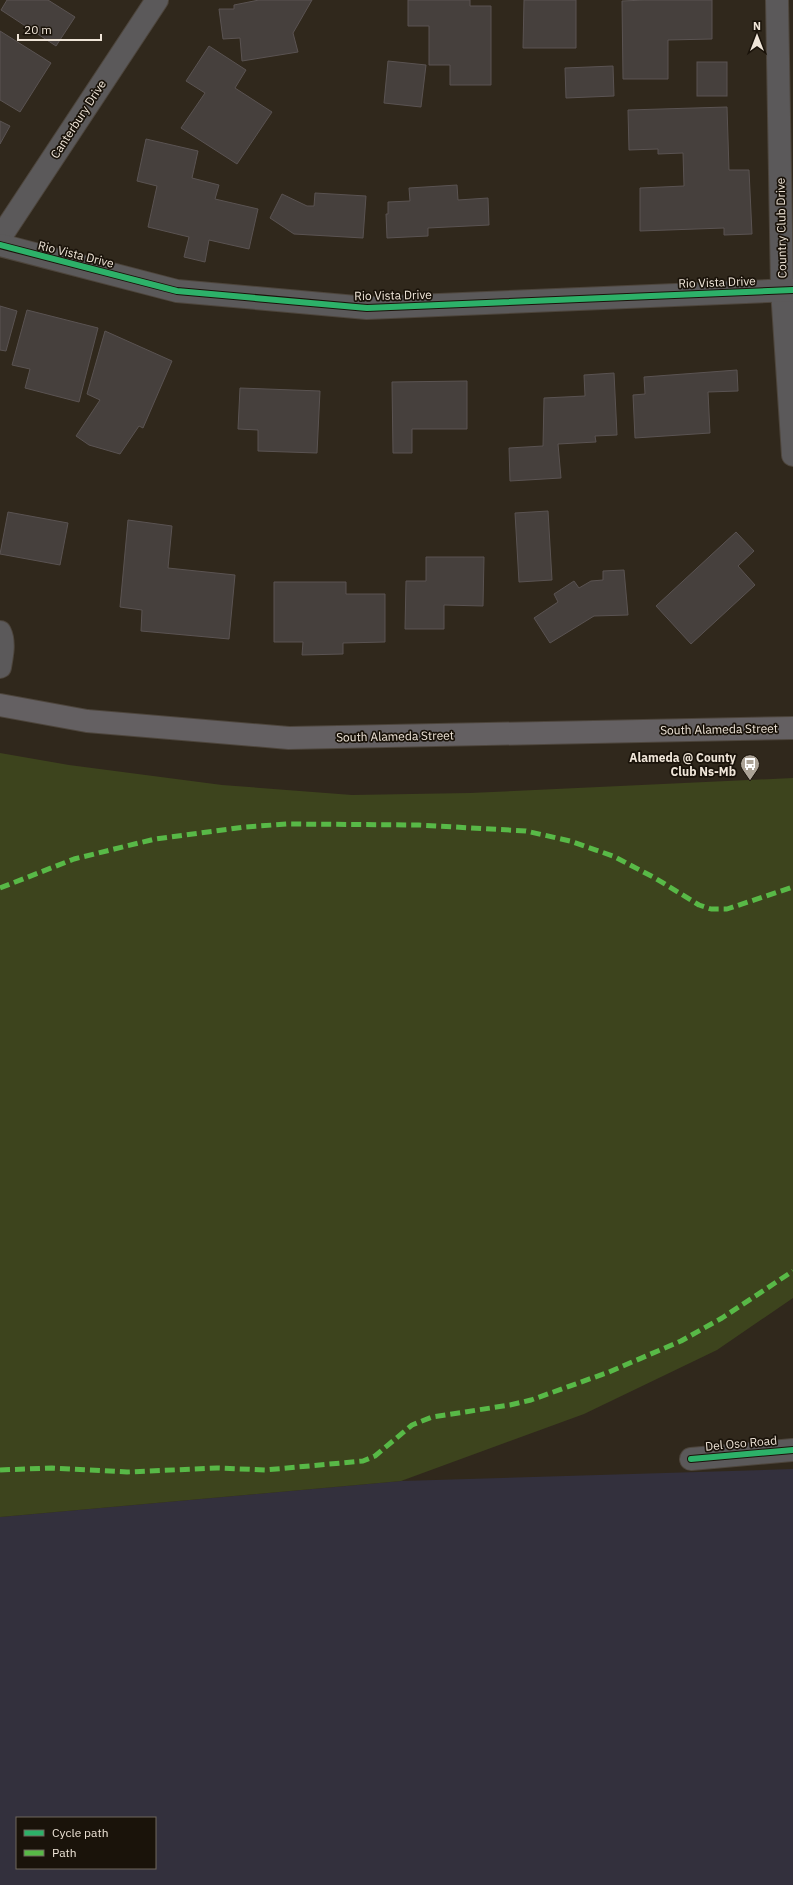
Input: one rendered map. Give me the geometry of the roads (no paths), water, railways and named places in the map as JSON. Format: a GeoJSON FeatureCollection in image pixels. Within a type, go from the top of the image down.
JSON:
{"type":"FeatureCollection","features":[{"type":"Feature","properties":{"kind":"main road","name":"South Alameda Street"},"geometry":{"type":"LineString","coordinates":[[0,705],[87,721],[289,738],[793,728]]}},
{"type":"Feature","properties":{"kind":"street","name":"Canterbury Drive"},"geometry":{"type":"LineString","coordinates":[[0,238],[157,0]]}},
{"type":"Feature","properties":{"kind":"street","name":"Country Club Drive"},"geometry":{"type":"LineString","coordinates":[[777,0],[793,455]]}},
{"type":"Feature","properties":{"kind":"street","name":"Rio Vista Drive"},"geometry":{"type":"LineString","coordinates":[[0,246],[177,291],[367,308],[788,290]]}},
{"type":"Feature","properties":{"kind":"street"},"geometry":{"type":"LineString","coordinates":[[0,632],[2,636],[2,655],[0,667]]}},
{"type":"Feature","properties":{"kind":"street","name":"Del Oso Road"},"geometry":{"type":"LineString","coordinates":[[691,1459],[793,1450]]}},
{"type":"Feature","properties":{"kind":"place","name":"Alameda @ County Club Ns-Mb"},"geometry":{"type":"Point","coordinates":[750,781]}}]}
